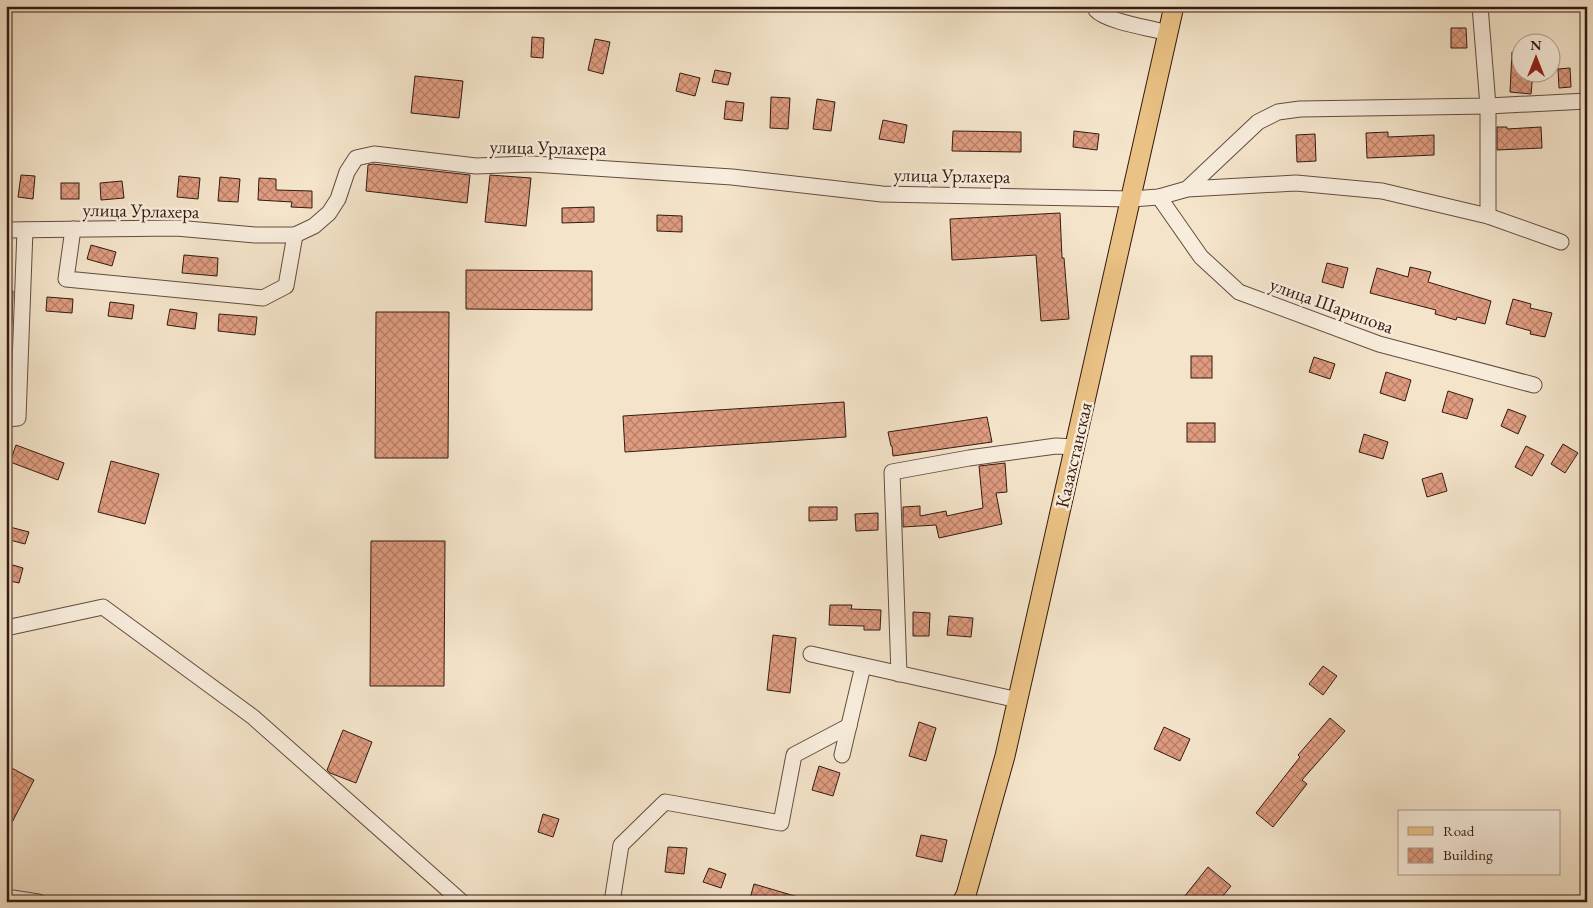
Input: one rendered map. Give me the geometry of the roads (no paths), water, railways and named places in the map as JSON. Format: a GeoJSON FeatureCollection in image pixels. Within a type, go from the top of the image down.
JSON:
{"type":"FeatureCollection","features":[{"type":"Feature","properties":{"kind":"main road","name":"Казахстанская"},"geometry":{"type":"LineString","coordinates":[[962,902],[966,895],[1005,756],[1174,6]]}},
{"type":"Feature","properties":{"kind":"street"},"geometry":{"type":"LineString","coordinates":[[1480,6],[1488,106],[1488,216]]}},
{"type":"Feature","properties":{"kind":"street"},"geometry":{"type":"LineString","coordinates":[[1096,10],[1100,14],[1121,21],[1168,33]]}},
{"type":"Feature","properties":{"kind":"street"},"geometry":{"type":"LineString","coordinates":[[1187,189],[1258,122],[1278,112],[1300,109],[1488,106],[1587,101]]}},
{"type":"Feature","properties":{"kind":"street","name":"улица Урлахера"},"geometry":{"type":"LineString","coordinates":[[6,230],[176,228],[255,235],[294,235],[314,226],[329,213],[338,199],[347,172],[356,158],[374,154],[476,166],[532,164],[732,178],[882,194],[1131,199]]}},
{"type":"Feature","properties":{"kind":"street"},"geometry":{"type":"LineString","coordinates":[[1131,199],[1159,197],[1187,189],[1296,183],[1382,192],[1488,216],[1561,242]]}},
{"type":"Feature","properties":{"kind":"street","name":"улица Шарипова"},"geometry":{"type":"LineString","coordinates":[[1159,197],[1201,257],[1239,292],[1379,344],[1534,385]]}},
{"type":"Feature","properties":{"kind":"street"},"geometry":{"type":"LineString","coordinates":[[73,229],[66,279],[264,298],[286,286],[294,235]]}},
{"type":"Feature","properties":{"kind":"street"},"geometry":{"type":"LineString","coordinates":[[6,419],[18,418],[25,230]]}},
{"type":"Feature","properties":{"kind":"street"},"geometry":{"type":"LineString","coordinates":[[899,674],[892,472],[969,458],[1056,446],[1074,447]]}},
{"type":"Feature","properties":{"kind":"street"},"geometry":{"type":"LineString","coordinates":[[6,628],[103,607],[253,717],[462,902]]}},
{"type":"Feature","properties":{"kind":"street"},"geometry":{"type":"LineString","coordinates":[[811,654],[1018,700]]}},
{"type":"Feature","properties":{"kind":"street"},"geometry":{"type":"LineString","coordinates":[[842,755],[863,666]]}},
{"type":"Feature","properties":{"kind":"street"},"geometry":{"type":"LineString","coordinates":[[612,902],[621,846],[665,802],[781,823],[794,755],[849,726]]}},
{"type":"Feature","properties":{"kind":"street"},"geometry":{"type":"LineString","coordinates":[[6,897],[38,902]]}}]}
